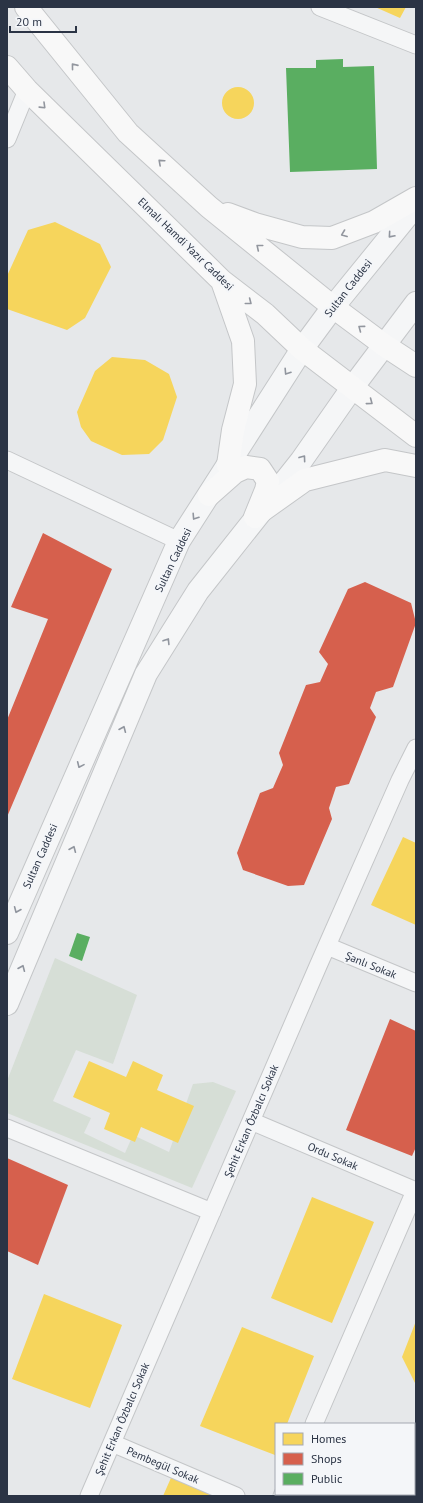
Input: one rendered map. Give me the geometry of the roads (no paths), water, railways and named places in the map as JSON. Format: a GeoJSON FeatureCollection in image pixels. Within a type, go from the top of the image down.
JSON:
{"type":"FeatureCollection","features":[{"type":"Feature","properties":{"kind":"main road"},"geometry":{"type":"LineString","coordinates":[[26,7],[128,133],[209,207],[333,307],[416,366]]}},
{"type":"Feature","properties":{"kind":"main road","name":"Elmalı Hamdi Yazır Caddesi"},"geometry":{"type":"LineString","coordinates":[[7,67],[27,90],[222,281],[265,314],[302,349],[416,436]]}},
{"type":"Feature","properties":{"kind":"main road"},"geometry":{"type":"LineString","coordinates":[[209,207],[255,224],[302,236],[332,238],[374,222],[416,198]]}},
{"type":"Feature","properties":{"kind":"main road"},"geometry":{"type":"LineString","coordinates":[[222,281],[243,341],[245,384],[233,430],[228,465]]}},
{"type":"Feature","properties":{"kind":"main road"},"geometry":{"type":"LineString","coordinates":[[257,517],[306,480],[385,460],[416,466]]}},
{"type":"Feature","properties":{"kind":"main road"},"geometry":{"type":"LineString","coordinates":[[209,495],[235,472],[246,467],[260,469],[268,481],[257,517]]}},
{"type":"Feature","properties":{"kind":"street"},"geometry":{"type":"LineString","coordinates":[[320,7],[416,45]]}},
{"type":"Feature","properties":{"kind":"street"},"geometry":{"type":"LineString","coordinates":[[7,139],[27,90]]}},
{"type":"Feature","properties":{"kind":"street","name":"Sultan Caddesi"},"geometry":{"type":"LineString","coordinates":[[7,933],[180,541],[302,349],[333,307],[416,205]]}},
{"type":"Feature","properties":{"kind":"street"},"geometry":{"type":"LineString","coordinates":[[7,1004],[146,674],[198,591],[301,462],[352,388],[416,303]]}},
{"type":"Feature","properties":{"kind":"street"},"geometry":{"type":"LineString","coordinates":[[7,460],[180,541]]}},
{"type":"Feature","properties":{"kind":"street","name":"Şehit Erkan Özbalcı Sokak"},"geometry":{"type":"LineString","coordinates":[[89,1496],[326,946],[400,780],[416,748]]}},
{"type":"Feature","properties":{"kind":"street","name":"Şanlı Sokak"},"geometry":{"type":"LineString","coordinates":[[326,946],[416,983]]}},
{"type":"Feature","properties":{"kind":"street","name":"Ordu Sokak"},"geometry":{"type":"LineString","coordinates":[[251,1121],[416,1191]]}},
{"type":"Feature","properties":{"kind":"street"},"geometry":{"type":"LineString","coordinates":[[7,1128],[212,1212]]}},
{"type":"Feature","properties":{"kind":"street"},"geometry":{"type":"LineString","coordinates":[[314,1423],[416,1191]]}},
{"type":"Feature","properties":{"kind":"street","name":"Pembegül Sokak"},"geometry":{"type":"LineString","coordinates":[[112,1443],[236,1496]]}}]}
